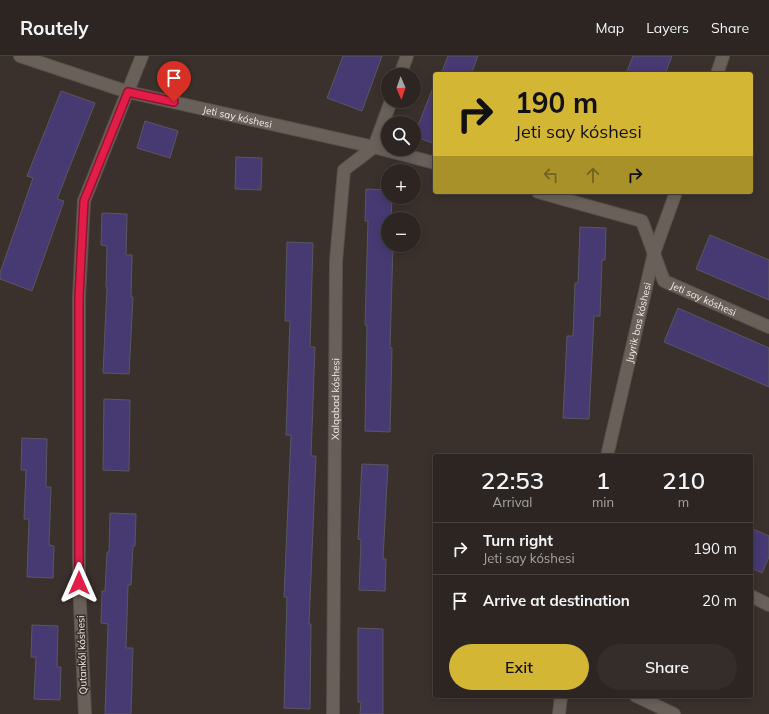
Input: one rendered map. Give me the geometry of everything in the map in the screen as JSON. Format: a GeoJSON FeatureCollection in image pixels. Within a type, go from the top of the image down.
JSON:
{"type":"FeatureCollection","features":[{"type":"Feature","properties":{"kind":"street","name":"Jeti say kóshesi"},"geometry":{"type":"LineString","coordinates":[[20,56],[128,92],[374,147],[433,163]]}},
{"type":"Feature","properties":{"kind":"street","name":"Qutankól kóshesi"},"geometry":{"type":"LineString","coordinates":[[85,714],[79,583],[79,297],[84,201],[142,56]]}},
{"type":"Feature","properties":{"kind":"street"},"geometry":{"type":"LineString","coordinates":[[403,68],[407,56]]}},
{"type":"Feature","properties":{"kind":"street"},"geometry":{"type":"LineString","coordinates":[[718,72],[723,56]]}},
{"type":"Feature","properties":{"kind":"street"},"geometry":{"type":"LineString","coordinates":[[374,147],[388,108]]}},
{"type":"Feature","properties":{"kind":"street","name":"Xalqabad kóshesi"},"geometry":{"type":"LineString","coordinates":[[333,714],[336,261],[344,170],[374,147]]}},
{"type":"Feature","properties":{"kind":"street","name":"Jeti say kóshesi"},"geometry":{"type":"LineString","coordinates":[[545,194],[642,221],[664,281],[769,327]]}},
{"type":"Feature","properties":{"kind":"street","name":"Juyrik bas kóshesi"},"geometry":{"type":"LineString","coordinates":[[607,454],[654,253],[675,194]]}},
{"type":"Feature","properties":{"kind":"street"},"geometry":{"type":"LineString","coordinates":[[753,597],[769,605]]}},
{"type":"Feature","properties":{"kind":"street"},"geometry":{"type":"LineString","coordinates":[[559,714],[561,698]]}},
{"type":"Feature","properties":{"kind":"street"},"geometry":{"type":"LineString","coordinates":[[640,698],[674,714]]}},
{"type":"Feature","properties":{"kind":"building"},"geometry":{"type":"Polygon","coordinates":[[[343,56],[382,56],[362,111],[327,98],[343,56]]]}},
{"type":"Feature","properties":{"kind":"building"},"geometry":{"type":"Polygon","coordinates":[[[448,56],[478,56],[472,72],[442,72],[448,56]]]}},
{"type":"Feature","properties":{"kind":"building"},"geometry":{"type":"Polygon","coordinates":[[[633,56],[672,56],[666,72],[627,72],[633,56]]]}},
{"type":"Feature","properties":{"kind":"building"},"geometry":{"type":"Polygon","coordinates":[[[433,88],[433,143],[421,139],[421,118],[433,88]]]}},
{"type":"Feature","properties":{"kind":"building"},"geometry":{"type":"Polygon","coordinates":[[[61,91],[95,103],[57,199],[64,201],[32,291],[0,279],[0,273],[33,178],[27,176],[61,91]]]}},
{"type":"Feature","properties":{"kind":"building"},"geometry":{"type":"Polygon","coordinates":[[[145,121],[178,131],[170,158],[137,148],[145,121]]]}},
{"type":"Feature","properties":{"kind":"building"},"geometry":{"type":"Polygon","coordinates":[[[236,157],[262,158],[261,190],[235,189],[236,157]]]}},
{"type":"Feature","properties":{"kind":"building"},"geometry":{"type":"Polygon","coordinates":[[[366,189],[381,190],[381,204],[392,204],[391,212],[381,212],[381,252],[393,252],[390,348],[392,348],[390,432],[365,431],[367,325],[365,325],[368,221],[365,221],[366,189]]]}},
{"type":"Feature","properties":{"kind":"building"},"geometry":{"type":"Polygon","coordinates":[[[102,213],[127,214],[126,255],[132,255],[131,297],[133,297],[129,374],[103,373],[107,287],[107,246],[101,245],[102,213]]]}},
{"type":"Feature","properties":{"kind":"building"},"geometry":{"type":"Polygon","coordinates":[[[580,227],[606,228],[605,260],[602,260],[600,316],[594,316],[589,419],[563,418],[567,336],[573,336],[575,283],[578,283],[580,227]]]}},
{"type":"Feature","properties":{"kind":"building"},"geometry":{"type":"Polygon","coordinates":[[[710,235],[769,260],[769,300],[696,269],[710,235]]]}},
{"type":"Feature","properties":{"kind":"building"},"geometry":{"type":"Polygon","coordinates":[[[287,242],[313,243],[310,347],[315,347],[311,456],[316,456],[309,624],[311,624],[310,709],[284,708],[287,597],[284,597],[291,435],[286,435],[290,321],[285,321],[287,242]]]}},
{"type":"Feature","properties":{"kind":"building"},"geometry":{"type":"Polygon","coordinates":[[[678,308],[769,348],[769,387],[664,342],[678,308]]]}},
{"type":"Feature","properties":{"kind":"building"},"geometry":{"type":"Polygon","coordinates":[[[104,399],[130,400],[129,471],[103,470],[104,399]]]}},
{"type":"Feature","properties":{"kind":"building"},"geometry":{"type":"Polygon","coordinates":[[[22,438],[47,439],[46,487],[51,487],[49,545],[54,546],[53,578],[27,577],[29,519],[24,519],[26,470],[21,470],[22,438]]]}},
{"type":"Feature","properties":{"kind":"building"},"geometry":{"type":"Polygon","coordinates":[[[362,464],[388,465],[383,559],[386,559],[385,591],[359,590],[361,540],[358,539],[362,464]]]}},
{"type":"Feature","properties":{"kind":"building"},"geometry":{"type":"Polygon","coordinates":[[[110,513],[136,514],[135,546],[133,546],[131,585],[128,585],[126,648],[133,648],[131,714],[105,714],[108,624],[101,623],[102,591],[105,591],[107,552],[109,552],[110,513]]]}},
{"type":"Feature","properties":{"kind":"building"},"geometry":{"type":"Polygon","coordinates":[[[753,529],[769,536],[769,557],[762,573],[753,569],[753,529]]]}},
{"type":"Feature","properties":{"kind":"building"},"geometry":{"type":"Polygon","coordinates":[[[32,625],[58,626],[57,667],[61,667],[60,700],[34,699],[36,657],[31,657],[32,625]]]}},
{"type":"Feature","properties":{"kind":"building"},"geometry":{"type":"Polygon","coordinates":[[[358,628],[383,629],[383,714],[360,714],[361,702],[358,702],[358,628]]]}},
{"type":"Feature","properties":{"kind":"route"},"geometry":{"type":"LineString","coordinates":[[79,583],[79,297],[84,201],[128,92],[174,102]]}}]}
